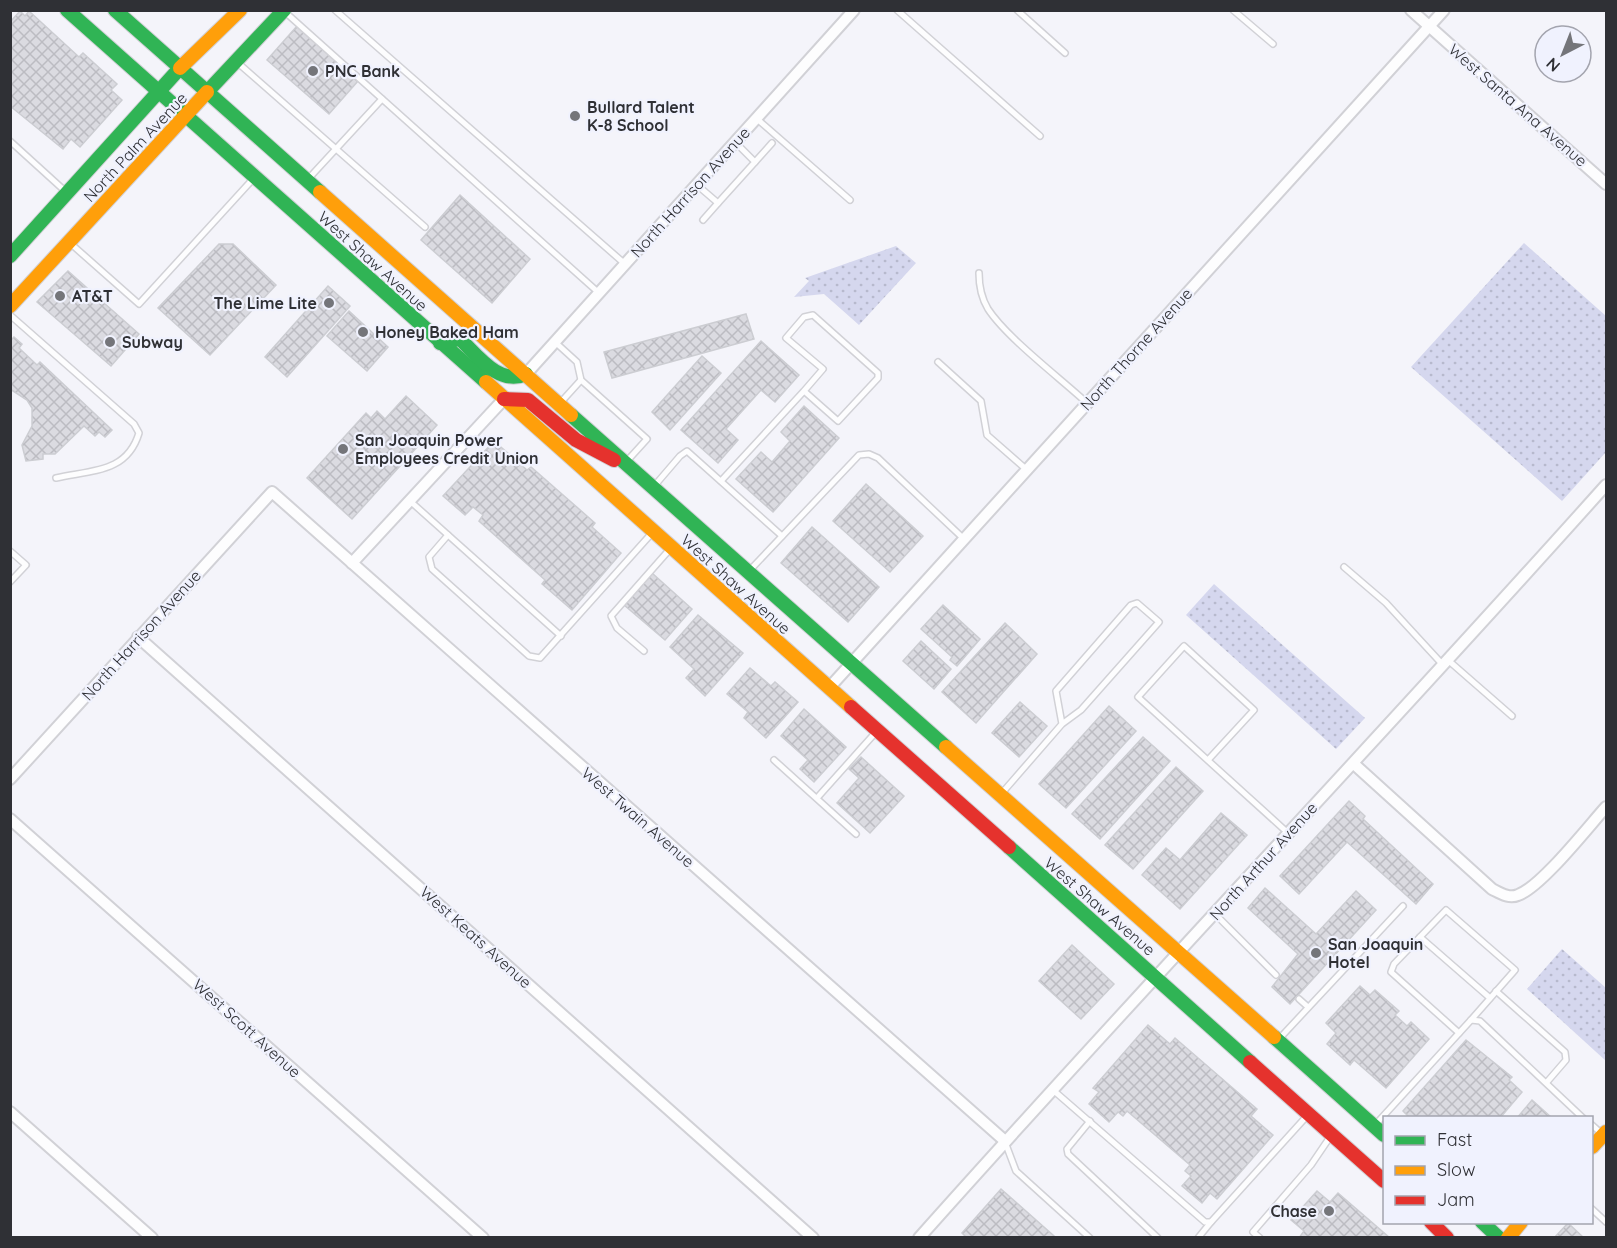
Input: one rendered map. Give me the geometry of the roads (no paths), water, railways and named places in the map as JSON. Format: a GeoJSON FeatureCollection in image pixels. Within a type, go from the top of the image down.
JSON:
{"type":"FeatureCollection","features":[{"type":"Feature","properties":{"kind":"main road","name":"West Shaw Avenue"},"geometry":{"type":"LineString","coordinates":[[66,10],[1383,1180]]}},
{"type":"Feature","properties":{"kind":"main road","name":"West Shaw Avenue"},"geometry":{"type":"LineString","coordinates":[[115,10],[1380,1130]]}},
{"type":"Feature","properties":{"kind":"main road","name":"North Palm Avenue"},"geometry":{"type":"LineString","coordinates":[[10,256],[180,68],[238,11]]}},
{"type":"Feature","properties":{"kind":"main road","name":"North Palm Avenue"},"geometry":{"type":"LineString","coordinates":[[10,306],[284,11]]}},
{"type":"Feature","properties":{"kind":"main road"},"geometry":{"type":"LineString","coordinates":[[440,343],[460,339],[504,378],[519,379],[526,374]]}},
{"type":"Feature","properties":{"kind":"main road"},"geometry":{"type":"LineString","coordinates":[[504,399],[528,399],[576,440],[630,466]]}},
{"type":"Feature","properties":{"kind":"main road"},"geometry":{"type":"LineString","coordinates":[[1593,1146],[1605,1134]]}},
{"type":"Feature","properties":{"kind":"main road"},"geometry":{"type":"LineString","coordinates":[[1433,1224],[1447,1238]]}},
{"type":"Feature","properties":{"kind":"main road"},"geometry":{"type":"LineString","coordinates":[[1484,1224],[1499,1238]]}},
{"type":"Feature","properties":{"kind":"main road"},"geometry":{"type":"LineString","coordinates":[[1508,1238],[1519,1224]]}},
{"type":"Feature","properties":{"kind":"street","name":"North Harrison Avenue"},"geometry":{"type":"LineString","coordinates":[[526,374],[854,10]]}},
{"type":"Feature","properties":{"kind":"street","name":"West Santa Ana Avenue"},"geometry":{"type":"LineString","coordinates":[[1411,10],[1606,184]]}},
{"type":"Feature","properties":{"kind":"street","name":"North Thorne Avenue"},"geometry":{"type":"LineString","coordinates":[[829,688],[1444,10]]}},
{"type":"Feature","properties":{"kind":"street"},"geometry":{"type":"LineString","coordinates":[[352,563],[504,399]]}},
{"type":"Feature","properties":{"kind":"street","name":"North Arthur Avenue"},"geometry":{"type":"LineString","coordinates":[[919,1238],[1288,833],[1447,664],[1606,485]]}},
{"type":"Feature","properties":{"kind":"street","name":"North Harrison Avenue"},"geometry":{"type":"LineString","coordinates":[[10,779],[272,492]]}},
{"type":"Feature","properties":{"kind":"street","name":"West Twain Avenue"},"geometry":{"type":"LineString","coordinates":[[272,492],[1005,1141]]}},
{"type":"Feature","properties":{"kind":"street","name":"West Keats Avenue"},"geometry":{"type":"LineString","coordinates":[[138,637],[813,1238]]}},
{"type":"Feature","properties":{"kind":"street"},"geometry":{"type":"LineString","coordinates":[[1354,764],[1492,889],[1503,895],[1516,897],[1536,884],[1606,807]]}},
{"type":"Feature","properties":{"kind":"street","name":"West Scott Avenue"},"geometry":{"type":"LineString","coordinates":[[10,819],[483,1238]]}},
{"type":"Feature","properties":{"kind":"street"},"geometry":{"type":"LineString","coordinates":[[10,1112],[152,1238]]}},
{"type":"Feature","properties":{"kind":"lane"},"geometry":{"type":"LineString","coordinates":[[335,10],[625,264]]}},
{"type":"Feature","properties":{"kind":"lane"},"geometry":{"type":"LineString","coordinates":[[897,10],[1040,136]]}},
{"type":"Feature","properties":{"kind":"lane"},"geometry":{"type":"LineString","coordinates":[[1017,10],[1065,53]]}},
{"type":"Feature","properties":{"kind":"lane"},"geometry":{"type":"LineString","coordinates":[[1233,10],[1273,44]]}},
{"type":"Feature","properties":{"kind":"lane"},"geometry":{"type":"LineString","coordinates":[[284,11],[599,293]]}},
{"type":"Feature","properties":{"kind":"lane"},"geometry":{"type":"LineString","coordinates":[[237,62],[425,227]]}},
{"type":"Feature","properties":{"kind":"lane"},"geometry":{"type":"LineString","coordinates":[[307,180],[382,99]]}},
{"type":"Feature","properties":{"kind":"lane"},"geometry":{"type":"LineString","coordinates":[[756,118],[850,200]]}},
{"type":"Feature","properties":{"kind":"lane"},"geometry":{"type":"LineString","coordinates":[[10,141],[67,192]]}},
{"type":"Feature","properties":{"kind":"lane"},"geometry":{"type":"LineString","coordinates":[[735,142],[754,162]]}},
{"type":"Feature","properties":{"kind":"lane"},"geometry":{"type":"LineString","coordinates":[[703,220],[772,143]]}},
{"type":"Feature","properties":{"kind":"lane"},"geometry":{"type":"LineString","coordinates":[[69,242],[139,304],[254,177]]}},
{"type":"Feature","properties":{"kind":"lane"},"geometry":{"type":"LineString","coordinates":[[697,184],[718,203]]}},
{"type":"Feature","properties":{"kind":"lane"},"geometry":{"type":"LineString","coordinates":[[979,273],[979,284],[987,308],[1008,332],[1087,403]]}},
{"type":"Feature","properties":{"kind":"lane"},"geometry":{"type":"LineString","coordinates":[[10,315],[134,424],[139,433],[135,446],[120,463],[56,478]]}},
{"type":"Feature","properties":{"kind":"lane"},"geometry":{"type":"LineString","coordinates":[[721,481],[823,369],[786,338],[804,317],[813,315],[878,374],[878,378],[838,421],[804,391]]}},
{"type":"Feature","properties":{"kind":"lane"},"geometry":{"type":"LineString","coordinates":[[555,342],[577,362],[581,380],[647,439],[630,466]]}},
{"type":"Feature","properties":{"kind":"lane"},"geometry":{"type":"LineString","coordinates":[[938,362],[981,401],[987,435],[1027,470]]}},
{"type":"Feature","properties":{"kind":"lane"},"geometry":{"type":"LineString","coordinates":[[560,403],[581,380]]}},
{"type":"Feature","properties":{"kind":"lane"},"geometry":{"type":"LineString","coordinates":[[654,487],[687,451],[782,536]]}},
{"type":"Feature","properties":{"kind":"lane"},"geometry":{"type":"LineString","coordinates":[[749,571],[859,455],[869,454],[878,458],[964,539]]}},
{"type":"Feature","properties":{"kind":"lane"},"geometry":{"type":"LineString","coordinates":[[410,501],[561,636]]}},
{"type":"Feature","properties":{"kind":"lane"},"geometry":{"type":"LineString","coordinates":[[447,535],[429,557],[432,569],[529,656],[540,658],[654,532]]}},
{"type":"Feature","properties":{"kind":"lane"},"geometry":{"type":"LineString","coordinates":[[644,651],[617,628],[611,616],[671,548]]}},
{"type":"Feature","properties":{"kind":"lane"},"geometry":{"type":"LineString","coordinates":[[10,550],[26,565],[10,582]]}},
{"type":"Feature","properties":{"kind":"lane"},"geometry":{"type":"LineString","coordinates":[[1344,567],[1386,603],[1447,664],[1512,716]]}},
{"type":"Feature","properties":{"kind":"lane"},"geometry":{"type":"LineString","coordinates":[[1001,794],[1062,724],[1081,710],[1159,622],[1137,603],[1131,605],[1056,691],[1062,724]]}},
{"type":"Feature","properties":{"kind":"lane"},"geometry":{"type":"LineString","coordinates":[[1208,760],[1254,710],[1184,646],[1138,697],[1288,833]]}},
{"type":"Feature","properties":{"kind":"lane"},"geometry":{"type":"LineString","coordinates":[[817,798],[877,731]]}},
{"type":"Feature","properties":{"kind":"lane"},"geometry":{"type":"LineString","coordinates":[[774,760],[856,834]]}},
{"type":"Feature","properties":{"kind":"lane"},"geometry":{"type":"LineString","coordinates":[[1278,1040],[1402,906]]}},
{"type":"Feature","properties":{"kind":"lane"},"geometry":{"type":"LineString","coordinates":[[1391,1116],[1459,1033],[1515,970],[1446,910],[1394,964],[1391,972],[1459,1033]]}},
{"type":"Feature","properties":{"kind":"lane"},"geometry":{"type":"LineString","coordinates":[[1215,914],[1276,975]]}},
{"type":"Feature","properties":{"kind":"lane"},"geometry":{"type":"LineString","coordinates":[[1420,937],[1490,998]]}},
{"type":"Feature","properties":{"kind":"lane"},"geometry":{"type":"LineString","coordinates":[[1496,991],[1565,1052],[1566,1060],[1547,1082]]}},
{"type":"Feature","properties":{"kind":"lane"},"geometry":{"type":"LineString","coordinates":[[1299,999],[1308,1007]]}},
{"type":"Feature","properties":{"kind":"lane"},"geometry":{"type":"LineString","coordinates":[[1471,1020],[1480,1021],[1581,1116]]}},
{"type":"Feature","properties":{"kind":"lane"},"geometry":{"type":"LineString","coordinates":[[1053,1090],[1205,1222],[1210,1222]]}},
{"type":"Feature","properties":{"kind":"lane"},"geometry":{"type":"LineString","coordinates":[[1197,1238],[1310,1113]]}},
{"type":"Feature","properties":{"kind":"lane"},"geometry":{"type":"LineString","coordinates":[[1089,1121],[1067,1149],[1068,1154],[1158,1238]]}},
{"type":"Feature","properties":{"kind":"lane"},"geometry":{"type":"LineString","coordinates":[[1248,1238],[1311,1165],[1332,1134]]}},
{"type":"Feature","properties":{"kind":"lane"},"geometry":{"type":"LineString","coordinates":[[1005,1141],[1016,1171],[1090,1238]]}},
{"type":"Feature","properties":{"kind":"lane"},"geometry":{"type":"LineString","coordinates":[[1593,1210],[1606,1222]]}},
{"type":"Feature","properties":{"kind":"lane"},"geometry":{"type":"LineString","coordinates":[[1253,1232],[1260,1238]]}},
{"type":"Feature","properties":{"kind":"place","name":"PNC Bank"},"geometry":{"type":"Point","coordinates":[313,71]}},
{"type":"Feature","properties":{"kind":"place","name":"Bullard Talent K-8 School"},"geometry":{"type":"Point","coordinates":[575,116]}},
{"type":"Feature","properties":{"kind":"place","name":"AT&T"},"geometry":{"type":"Point","coordinates":[60,296]}},
{"type":"Feature","properties":{"kind":"place","name":"The Lime Lite"},"geometry":{"type":"Point","coordinates":[329,303]}},
{"type":"Feature","properties":{"kind":"place","name":"Honey Baked Ham"},"geometry":{"type":"Point","coordinates":[363,332]}},
{"type":"Feature","properties":{"kind":"place","name":"Subway"},"geometry":{"type":"Point","coordinates":[110,342]}},
{"type":"Feature","properties":{"kind":"place","name":"San Joaquin Power Employees Credit Union"},"geometry":{"type":"Point","coordinates":[343,449]}},
{"type":"Feature","properties":{"kind":"place","name":"San Joaquin Hotel"},"geometry":{"type":"Point","coordinates":[1316,953]}},
{"type":"Feature","properties":{"kind":"place","name":"Chase"},"geometry":{"type":"Point","coordinates":[1329,1211]}}]}
